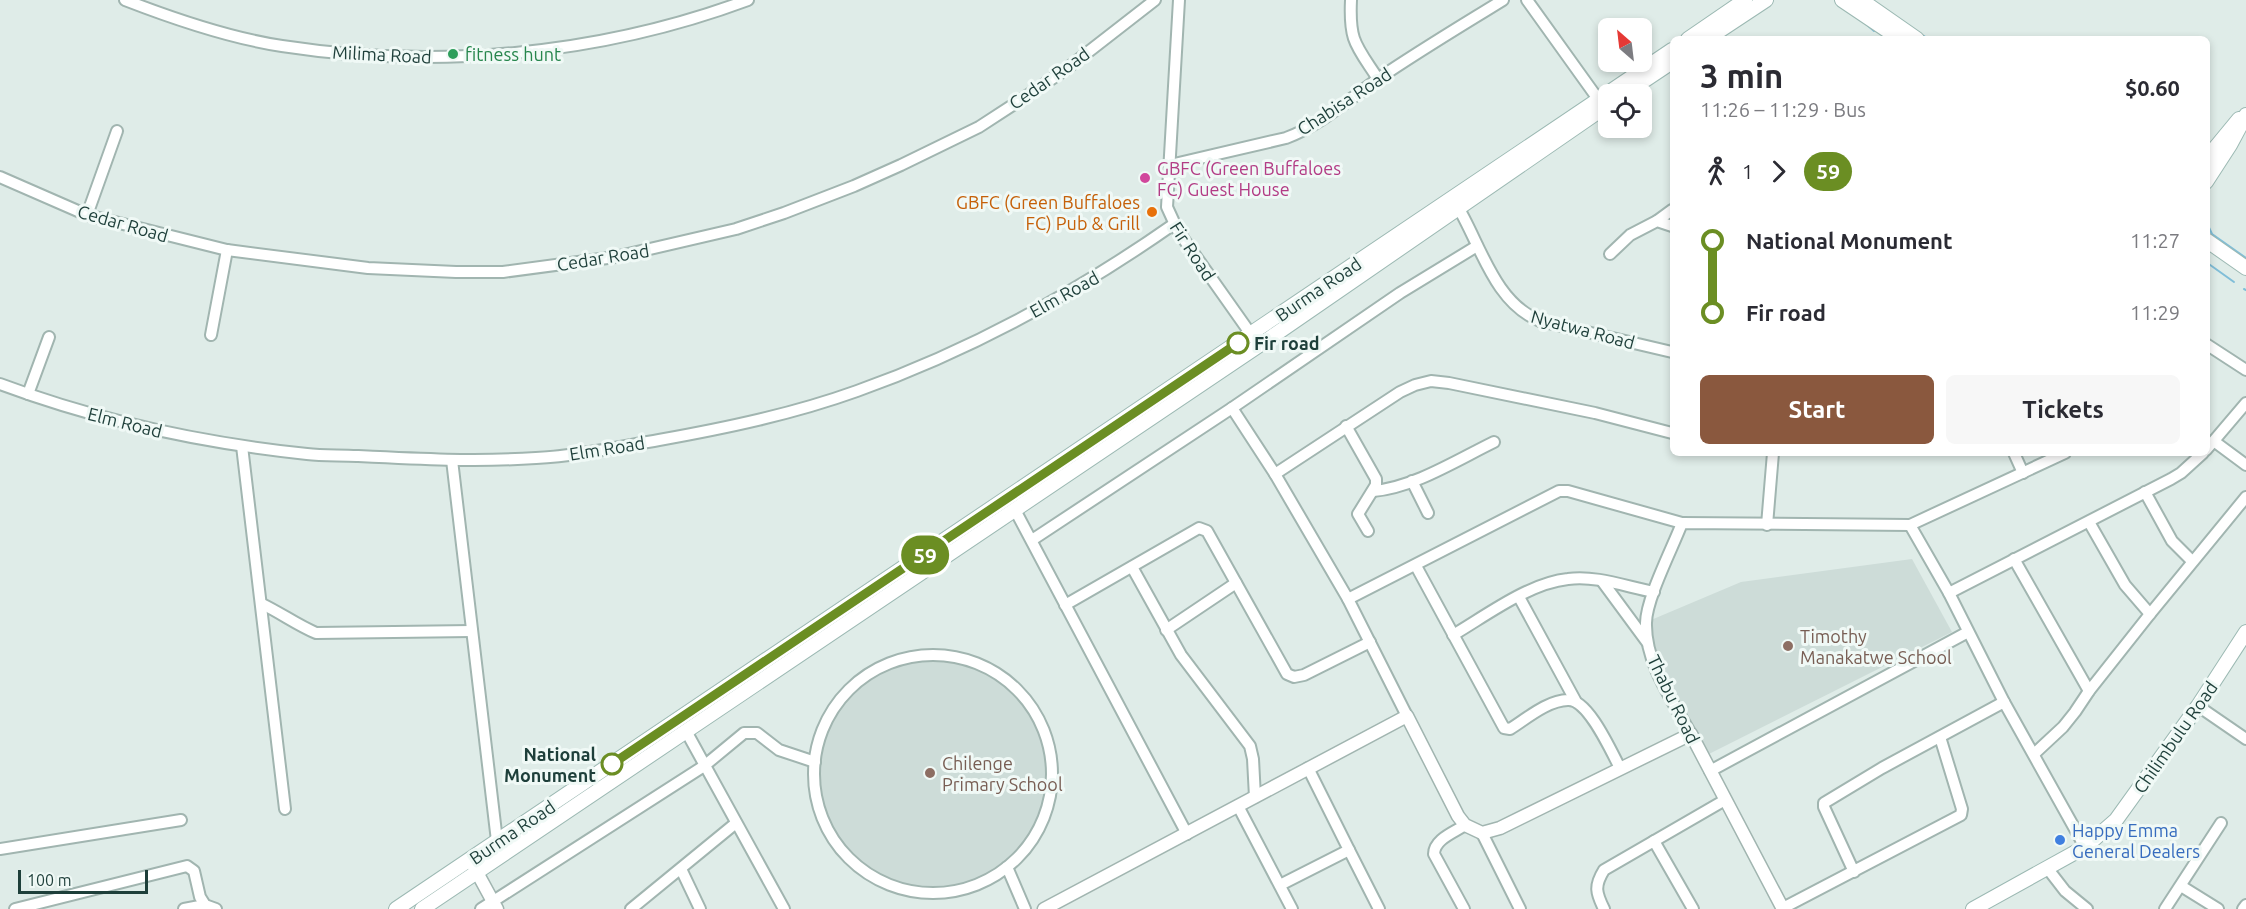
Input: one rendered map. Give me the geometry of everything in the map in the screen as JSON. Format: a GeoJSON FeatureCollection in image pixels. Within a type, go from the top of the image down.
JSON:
{"type":"FeatureCollection","features":[{"type":"Feature","properties":{"kind":"main road"},"geometry":{"type":"LineString","coordinates":[[1692,36],[1745,0]]}},
{"type":"Feature","properties":{"kind":"main road"},"geometry":{"type":"LineString","coordinates":[[1712,36],[1766,0]]}},
{"type":"Feature","properties":{"kind":"main road"},"geometry":{"type":"LineString","coordinates":[[1842,0],[1895,36]]}},
{"type":"Feature","properties":{"kind":"main road"},"geometry":{"type":"LineString","coordinates":[[1861,0],[1913,36]]}},
{"type":"Feature","properties":{"kind":"main road","name":"Burma Road"},"geometry":{"type":"LineString","coordinates":[[1627,84],[1670,52]]}},
{"type":"Feature","properties":{"kind":"main road"},"geometry":{"type":"LineString","coordinates":[[1639,84],[1670,63]]}},
{"type":"Feature","properties":{"kind":"main road","name":"Burma Road"},"geometry":{"type":"LineString","coordinates":[[396,909],[473,866],[686,731],[1015,510],[1255,340],[1598,105]]}},
{"type":"Feature","properties":{"kind":"main road"},"geometry":{"type":"LineString","coordinates":[[2210,154],[2244,114]]}},
{"type":"Feature","properties":{"kind":"main road"},"geometry":{"type":"LineString","coordinates":[[2210,161],[2244,114]]}},
{"type":"Feature","properties":{"kind":"main road"},"geometry":{"type":"LineString","coordinates":[[2210,176],[2230,145],[2244,114]]}},
{"type":"Feature","properties":{"kind":"main road"},"geometry":{"type":"LineString","coordinates":[[2210,245],[2246,268]]}},
{"type":"Feature","properties":{"kind":"main road"},"geometry":{"type":"LineString","coordinates":[[2210,245],[2246,279]]}},
{"type":"Feature","properties":{"kind":"main road","name":"Burma Road"},"geometry":{"type":"LineString","coordinates":[[422,909],[473,866],[497,841],[1255,340]]}},
{"type":"Feature","properties":{"kind":"main road","name":"Chilimbulu Road"},"geometry":{"type":"LineString","coordinates":[[1973,909],[2048,869],[2085,847],[2106,830],[2120,815],[2198,706],[2246,632]]}},
{"type":"Feature","properties":{"kind":"street","name":"Milima Road"},"geometry":{"type":"LineString","coordinates":[[124,0],[172,18],[280,46],[377,56],[439,57],[522,52],[606,40],[748,0]]}},
{"type":"Feature","properties":{"kind":"street","name":"Cedar Road"},"geometry":{"type":"LineString","coordinates":[[0,177],[87,214],[227,250],[368,268],[503,272],[615,257],[736,229],[784,213],[854,186],[979,127],[1065,70],[1155,0]]}},
{"type":"Feature","properties":{"kind":"street","name":"Fir Road"},"geometry":{"type":"LineString","coordinates":[[1179,0],[1167,207],[1174,224],[1255,340]]}},
{"type":"Feature","properties":{"kind":"street"},"geometry":{"type":"LineString","coordinates":[[1351,0],[1352,38],[1378,79]]}},
{"type":"Feature","properties":{"kind":"street","name":"Chabisa Road"},"geometry":{"type":"LineString","coordinates":[[1170,165],[1286,138],[1301,132],[1378,79],[1503,0]]}},
{"type":"Feature","properties":{"kind":"street"},"geometry":{"type":"LineString","coordinates":[[1527,0],[1598,95]]}},
{"type":"Feature","properties":{"kind":"street"},"geometry":{"type":"LineString","coordinates":[[87,214],[117,131]]}},
{"type":"Feature","properties":{"kind":"street","name":"Nyatwa Road"},"geometry":{"type":"LineString","coordinates":[[1455,202],[1508,300],[1527,316],[1670,352]]}},
{"type":"Feature","properties":{"kind":"street"},"geometry":{"type":"LineString","coordinates":[[1610,254],[1630,235],[1670,211]]}},
{"type":"Feature","properties":{"kind":"street"},"geometry":{"type":"LineString","coordinates":[[1657,221],[1670,225]]}},
{"type":"Feature","properties":{"kind":"street","name":"Elm Road"},"geometry":{"type":"LineString","coordinates":[[0,384],[107,419],[171,434],[310,455],[452,460],[538,458],[606,449],[762,420],[857,391],[912,369],[1006,326],[1107,270],[1174,224]]}},
{"type":"Feature","properties":{"kind":"street"},"geometry":{"type":"LineString","coordinates":[[1032,540],[1232,408],[1400,293],[1477,246]]}},
{"type":"Feature","properties":{"kind":"street"},"geometry":{"type":"LineString","coordinates":[[211,335],[227,250]]}},
{"type":"Feature","properties":{"kind":"street"},"geometry":{"type":"LineString","coordinates":[[28,394],[49,337]]}},
{"type":"Feature","properties":{"kind":"street"},"geometry":{"type":"LineString","coordinates":[[2210,347],[2246,370]]}},
{"type":"Feature","properties":{"kind":"street"},"geometry":{"type":"LineString","coordinates":[[1275,474],[1400,392],[1415,384],[1431,381],[1471,386],[1595,413],[1670,432]]}},
{"type":"Feature","properties":{"kind":"street"},"geometry":{"type":"LineString","coordinates":[[2210,446],[2246,403]]}},
{"type":"Feature","properties":{"kind":"street"},"geometry":{"type":"LineString","coordinates":[[1232,408],[1275,474],[1348,599],[1458,816],[1465,825],[1482,833],[1520,909]]}},
{"type":"Feature","properties":{"kind":"street"},"geometry":{"type":"LineString","coordinates":[[1346,426],[1376,479],[1376,485],[1359,514],[1368,531]]}},
{"type":"Feature","properties":{"kind":"street"},"geometry":{"type":"LineString","coordinates":[[1373,490],[1392,488],[1412,481],[1494,442]]}},
{"type":"Feature","properties":{"kind":"street"},"geometry":{"type":"LineString","coordinates":[[242,446],[285,809]]}},
{"type":"Feature","properties":{"kind":"street"},"geometry":{"type":"LineString","coordinates":[[2210,449],[2246,465]]}},
{"type":"Feature","properties":{"kind":"street"},"geometry":{"type":"LineString","coordinates":[[1767,525],[1773,456]]}},
{"type":"Feature","properties":{"kind":"street"},"geometry":{"type":"LineString","coordinates":[[2015,456],[2023,473]]}},
{"type":"Feature","properties":{"kind":"street"},"geometry":{"type":"LineString","coordinates":[[1348,599],[1559,491],[1568,491],[1682,523],[1910,525],[2059,456]]}},
{"type":"Feature","properties":{"kind":"street"},"geometry":{"type":"LineString","coordinates":[[1949,593],[2181,473],[2199,456]]}},
{"type":"Feature","properties":{"kind":"street"},"geometry":{"type":"LineString","coordinates":[[452,460],[497,841]]}},
{"type":"Feature","properties":{"kind":"street"},"geometry":{"type":"LineString","coordinates":[[1412,481],[1428,513]]}},
{"type":"Feature","properties":{"kind":"street"},"geometry":{"type":"LineString","coordinates":[[2145,492],[2172,541],[2192,561]]}},
{"type":"Feature","properties":{"kind":"street"},"geometry":{"type":"LineString","coordinates":[[2034,754],[2063,727],[2150,614],[2246,496]]}},
{"type":"Feature","properties":{"kind":"street"},"geometry":{"type":"LineString","coordinates":[[1015,510],[1187,834]]}},
{"type":"Feature","properties":{"kind":"street"},"geometry":{"type":"LineString","coordinates":[[2088,522],[2125,585],[2150,614]]}},
{"type":"Feature","properties":{"kind":"street","name":"Thabu Road"},"geometry":{"type":"LineString","coordinates":[[1682,523],[1654,592],[1646,622],[1647,643],[1656,669],[1783,909]]}},
{"type":"Feature","properties":{"kind":"street"},"geometry":{"type":"LineString","coordinates":[[1910,525],[1949,593],[2004,702],[2085,847]]}},
{"type":"Feature","properties":{"kind":"street"},"geometry":{"type":"LineString","coordinates":[[1065,605],[1199,528],[1203,528],[1207,531],[1287,674],[1294,677],[1304,675],[1370,642]]}},
{"type":"Feature","properties":{"kind":"street"},"geometry":{"type":"LineString","coordinates":[[2014,560],[2089,691]]}},
{"type":"Feature","properties":{"kind":"street"},"geometry":{"type":"LineString","coordinates":[[1416,566],[1506,730],[1557,702],[1575,700]]}},
{"type":"Feature","properties":{"kind":"street"},"geometry":{"type":"LineString","coordinates":[[1132,567],[1166,630],[1194,675],[1250,746],[1255,797]]}},
{"type":"Feature","properties":{"kind":"street"},"geometry":{"type":"LineString","coordinates":[[1453,635],[1519,597],[1549,583],[1569,578],[1602,581],[1654,592]]}},
{"type":"Feature","properties":{"kind":"street"},"geometry":{"type":"LineString","coordinates":[[1602,581],[1647,643]]}},
{"type":"Feature","properties":{"kind":"street"},"geometry":{"type":"LineString","coordinates":[[1166,630],[1236,583]]}},
{"type":"Feature","properties":{"kind":"street"},"geometry":{"type":"LineString","coordinates":[[1519,597],[1575,700],[1589,714],[1620,768]]}},
{"type":"Feature","properties":{"kind":"street"},"geometry":{"type":"LineString","coordinates":[[262,604],[279,612],[299,626],[316,633],[472,631]]}},
{"type":"Feature","properties":{"kind":"street"},"geometry":{"type":"LineString","coordinates":[[1710,771],[1968,632]]}},
{"type":"Feature","properties":{"kind":"street"},"geometry":{"type":"LineString","coordinates":[[921,656],[953,657],[984,666],[1011,683],[1032,707],[1040,721],[1050,752],[1052,784],[1045,815],[1029,844],[1007,867],[974,885],[938,892],[901,888],[868,873],[840,849],[822,817],[814,781],[815,762],[823,731],[834,710],[849,690],[875,671],[897,661],[921,656]]}},
{"type":"Feature","properties":{"kind":"street"},"geometry":{"type":"LineString","coordinates":[[1854,872],[1824,803],[2004,702]]}},
{"type":"Feature","properties":{"kind":"street"},"geometry":{"type":"LineString","coordinates":[[2198,706],[2246,739]]}},
{"type":"Feature","properties":{"kind":"street"},"geometry":{"type":"LineString","coordinates":[[1044,909],[1060,905],[1407,716]]}},
{"type":"Feature","properties":{"kind":"street"},"geometry":{"type":"LineString","coordinates":[[686,731],[784,909]]}},
{"type":"Feature","properties":{"kind":"street"},"geometry":{"type":"LineString","coordinates":[[481,909],[495,905],[704,766],[744,733],[757,733],[779,750],[815,762]]}},
{"type":"Feature","properties":{"kind":"street"},"geometry":{"type":"LineString","coordinates":[[1482,833],[1500,828],[1691,734]]}},
{"type":"Feature","properties":{"kind":"street"},"geometry":{"type":"LineString","coordinates":[[1783,909],[1961,814],[1962,809],[1940,736]]}},
{"type":"Feature","properties":{"kind":"street"},"geometry":{"type":"LineString","coordinates":[[1308,768],[1379,909]]}},
{"type":"Feature","properties":{"kind":"street"},"geometry":{"type":"LineString","coordinates":[[1604,909],[1596,892],[1597,881],[1604,870],[1725,800]]}},
{"type":"Feature","properties":{"kind":"street"},"geometry":{"type":"LineString","coordinates":[[1238,806],[1292,909]]}},
{"type":"Feature","properties":{"kind":"street"},"geometry":{"type":"LineString","coordinates":[[0,849],[181,820]]}},
{"type":"Feature","properties":{"kind":"street"},"geometry":{"type":"LineString","coordinates":[[631,909],[736,823]]}},
{"type":"Feature","properties":{"kind":"street"},"geometry":{"type":"LineString","coordinates":[[2165,909],[2221,823]]}},
{"type":"Feature","properties":{"kind":"street"},"geometry":{"type":"LineString","coordinates":[[1464,909],[1434,854],[1434,850],[1439,842],[1465,825]]}},
{"type":"Feature","properties":{"kind":"street"},"geometry":{"type":"LineString","coordinates":[[1654,841],[1693,909]]}},
{"type":"Feature","properties":{"kind":"street"},"geometry":{"type":"LineString","coordinates":[[1280,885],[1349,850]]}},
{"type":"Feature","properties":{"kind":"street"},"geometry":{"type":"LineString","coordinates":[[15,909],[187,866],[194,871],[200,897],[205,905]]}},
{"type":"Feature","properties":{"kind":"street"},"geometry":{"type":"LineString","coordinates":[[473,866],[495,905]]}},
{"type":"Feature","properties":{"kind":"street"},"geometry":{"type":"LineString","coordinates":[[1007,867],[1025,909]]}},
{"type":"Feature","properties":{"kind":"street"},"geometry":{"type":"LineString","coordinates":[[681,868],[700,909]]}},
{"type":"Feature","properties":{"kind":"street"},"geometry":{"type":"LineString","coordinates":[[2048,869],[2065,891],[2087,909]]}},
{"type":"Feature","properties":{"kind":"street"},"geometry":{"type":"LineString","coordinates":[[2181,886],[2218,909]]}},
{"type":"Feature","properties":{"kind":"street"},"geometry":{"type":"LineString","coordinates":[[184,909],[205,905],[216,909]]}},
{"type":"Feature","properties":{"kind":"street"},"geometry":{"type":"LineString","coordinates":[[2243,909],[2246,905]]}},
{"type":"Feature","properties":{"kind":"shaded area","name":"Timothy Manakatwe School"},"geometry":{"type":"Polygon","coordinates":[[[1912,559],[1952,632],[1705,756],[1654,660],[1651,620],[1741,582],[1912,559]]]}},
{"type":"Feature","properties":{"kind":"shaded area","name":"Chilenge Primary School"},"geometry":{"type":"Polygon","coordinates":[[[932,655],[962,655],[999,674],[1029,710],[1043,742],[1049,784],[1039,831],[1027,848],[1009,864],[966,889],[925,896],[884,888],[847,856],[826,828],[813,795],[811,762],[820,730],[833,708],[856,680],[893,662],[932,655]]]}},
{"type":"Feature","properties":{"kind":"waterway"},"geometry":{"type":"LineString","coordinates":[[1866,24],[1874,31]]}},
{"type":"Feature","properties":{"kind":"waterway"},"geometry":{"type":"LineString","coordinates":[[2210,230],[2212,234],[2246,258]]}},
{"type":"Feature","properties":{"kind":"waterway"},"geometry":{"type":"LineString","coordinates":[[2210,265],[2234,282]]}},
{"type":"Feature","properties":{"kind":"bus line","name":"59"},"geometry":{"type":"LineString","coordinates":[[612,764],[1008,500],[1238,343]]}},
{"type":"Feature","properties":{"kind":"place","name":"fitness hunt"},"geometry":{"type":"Point","coordinates":[453,54]}},
{"type":"Feature","properties":{"kind":"place","name":"GBFC (Green Buffaloes FC) Guest House"},"geometry":{"type":"Point","coordinates":[1145,178]}},
{"type":"Feature","properties":{"kind":"place","name":"GBFC (Green Buffaloes FC) Pub & Grill"},"geometry":{"type":"Point","coordinates":[1152,212]}},
{"type":"Feature","properties":{"kind":"place","name":"Fir road"},"geometry":{"type":"Point","coordinates":[1238,343]}},
{"type":"Feature","properties":{"kind":"place","name":"Timothy Manakatwe School"},"geometry":{"type":"Point","coordinates":[1788,646]}},
{"type":"Feature","properties":{"kind":"place","name":"National Monument"},"geometry":{"type":"Point","coordinates":[612,764]}},
{"type":"Feature","properties":{"kind":"place","name":"Chilenge Primary School"},"geometry":{"type":"Point","coordinates":[930,773]}},
{"type":"Feature","properties":{"kind":"place","name":"Happy Emma General Dealers"},"geometry":{"type":"Point","coordinates":[2060,840]}}]}
